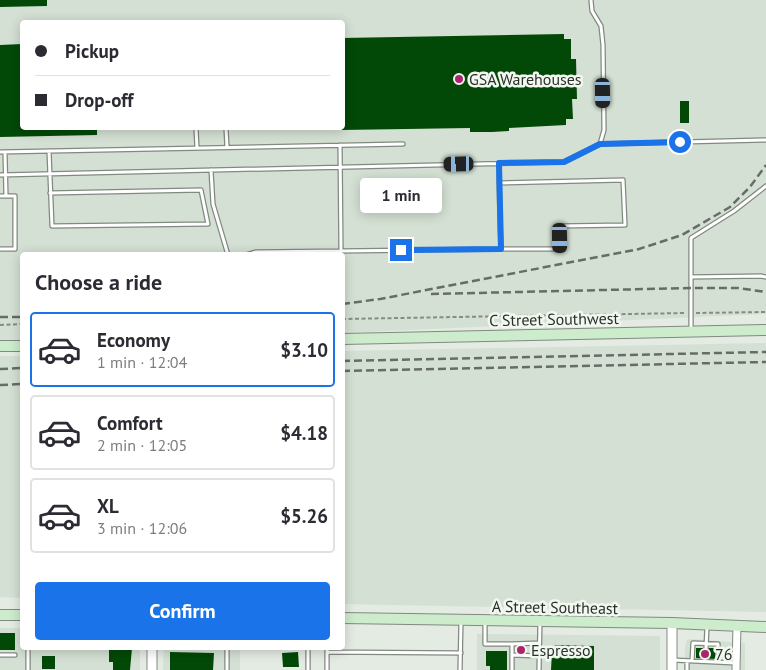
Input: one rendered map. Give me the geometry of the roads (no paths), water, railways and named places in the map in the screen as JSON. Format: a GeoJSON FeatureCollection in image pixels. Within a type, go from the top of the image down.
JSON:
{"type":"FeatureCollection","features":[{"type":"Feature","properties":{"kind":"main road","name":"C Street Southwest"},"geometry":{"type":"LineString","coordinates":[[345,339],[766,330]]}},
{"type":"Feature","properties":{"kind":"main road"},"geometry":{"type":"LineString","coordinates":[[0,346],[20,346]]}},
{"type":"Feature","properties":{"kind":"main road"},"geometry":{"type":"LineString","coordinates":[[0,615],[20,616]]}},
{"type":"Feature","properties":{"kind":"main road","name":"A Street Southeast"},"geometry":{"type":"LineString","coordinates":[[345,618],[672,623],[766,627]]}},
{"type":"Feature","properties":{"kind":"street"},"geometry":{"type":"LineString","coordinates":[[672,623],[672,670]]}},
{"type":"Feature","properties":{"kind":"street"},"geometry":{"type":"LineString","coordinates":[[736,666],[737,625]]}},
{"type":"Feature","properties":{"kind":"street"},"geometry":{"type":"LineString","coordinates":[[152,650],[152,670]]}},
{"type":"Feature","properties":{"kind":"lane"},"geometry":{"type":"LineString","coordinates":[[591,0],[592,11],[601,26],[603,45],[604,130],[600,144]]}},
{"type":"Feature","properties":{"kind":"lane"},"geometry":{"type":"LineString","coordinates":[[196,130],[197,148]]}},
{"type":"Feature","properties":{"kind":"lane"},"geometry":{"type":"LineString","coordinates":[[226,130],[226,147]]}},
{"type":"Feature","properties":{"kind":"lane"},"geometry":{"type":"LineString","coordinates":[[0,175],[564,162],[600,144],[766,140]]}},
{"type":"Feature","properties":{"kind":"lane"},"geometry":{"type":"LineString","coordinates":[[0,152],[402,144]]}},
{"type":"Feature","properties":{"kind":"lane"},"geometry":{"type":"LineString","coordinates":[[340,145],[341,251]]}},
{"type":"Feature","properties":{"kind":"lane"},"geometry":{"type":"LineString","coordinates":[[49,151],[50,193],[52,226],[208,224],[202,190],[50,193]]}},
{"type":"Feature","properties":{"kind":"lane"},"geometry":{"type":"LineString","coordinates":[[5,152],[6,196]]}},
{"type":"Feature","properties":{"kind":"lane"},"geometry":{"type":"LineString","coordinates":[[499,163],[501,249]]}},
{"type":"Feature","properties":{"kind":"lane"},"geometry":{"type":"LineString","coordinates":[[211,170],[213,204],[227,252]]}},
{"type":"Feature","properties":{"kind":"lane"},"geometry":{"type":"LineString","coordinates":[[328,252],[560,249],[560,226],[625,226],[623,180],[499,183]]}},
{"type":"Feature","properties":{"kind":"lane"},"geometry":{"type":"LineString","coordinates":[[691,332],[691,238],[734,211],[766,186]]}},
{"type":"Feature","properties":{"kind":"lane"},"geometry":{"type":"LineString","coordinates":[[0,196],[14,196],[15,249],[0,249]]}},
{"type":"Feature","properties":{"kind":"lane"},"geometry":{"type":"LineString","coordinates":[[691,277],[766,277]]}},
{"type":"Feature","properties":{"kind":"lane"},"geometry":{"type":"LineString","coordinates":[[460,670],[461,620]]}},
{"type":"Feature","properties":{"kind":"lane"},"geometry":{"type":"LineString","coordinates":[[485,620],[485,644],[540,644]]}},
{"type":"Feature","properties":{"kind":"lane"},"geometry":{"type":"LineString","coordinates":[[539,670],[540,621]]}},
{"type":"Feature","properties":{"kind":"lane"},"geometry":{"type":"LineString","coordinates":[[706,646],[707,624]]}},
{"type":"Feature","properties":{"kind":"lane"},"geometry":{"type":"LineString","coordinates":[[512,644],[512,670]]}},
{"type":"Feature","properties":{"kind":"lane"},"geometry":{"type":"LineString","coordinates":[[692,662],[693,644],[706,646],[718,644],[718,662]]}},
{"type":"Feature","properties":{"kind":"lane"},"geometry":{"type":"LineString","coordinates":[[28,650],[28,670]]}},
{"type":"Feature","properties":{"kind":"lane"},"geometry":{"type":"LineString","coordinates":[[226,650],[227,670]]}},
{"type":"Feature","properties":{"kind":"lane"},"geometry":{"type":"LineString","coordinates":[[308,650],[308,670]]}},
{"type":"Feature","properties":{"kind":"lane"},"geometry":{"type":"LineString","coordinates":[[326,670],[327,650],[461,653]]}},
{"type":"Feature","properties":{"kind":"lane"},"geometry":{"type":"LineString","coordinates":[[0,655],[15,655]]}},
{"type":"Feature","properties":{"kind":"lane"},"geometry":{"type":"LineString","coordinates":[[512,655],[539,656]]}},
{"type":"Feature","properties":{"kind":"lane"},"geometry":{"type":"LineString","coordinates":[[672,660],[718,662],[736,666]]}},
{"type":"Feature","properties":{"kind":"lane"},"geometry":{"type":"LineString","coordinates":[[687,670],[688,661]]}},
{"type":"Feature","properties":{"kind":"railway"},"geometry":{"type":"LineString","coordinates":[[345,304],[380,299],[639,249],[682,235],[730,207],[750,187],[766,165]]}},
{"type":"Feature","properties":{"kind":"railway"},"geometry":{"type":"LineString","coordinates":[[431,294],[691,288],[738,288],[766,292]]}},
{"type":"Feature","properties":{"kind":"railway"},"geometry":{"type":"LineString","coordinates":[[0,317],[20,317]]}},
{"type":"Feature","properties":{"kind":"railway"},"geometry":{"type":"LineString","coordinates":[[345,361],[766,352]]}},
{"type":"Feature","properties":{"kind":"railway"},"geometry":{"type":"LineString","coordinates":[[345,371],[766,362]]}},
{"type":"Feature","properties":{"kind":"railway"},"geometry":{"type":"LineString","coordinates":[[0,369],[20,368]]}},
{"type":"Feature","properties":{"kind":"railway"},"geometry":{"type":"LineString","coordinates":[[0,385],[20,384]]}},
{"type":"Feature","properties":{"kind":"place","name":"GSA Warehouses"},"geometry":{"type":"Point","coordinates":[459,79]}},
{"type":"Feature","properties":{"kind":"place","name":"Espresso"},"geometry":{"type":"Point","coordinates":[521,650]}},
{"type":"Feature","properties":{"kind":"place","name":"76"},"geometry":{"type":"Point","coordinates":[705,654]}}]}
